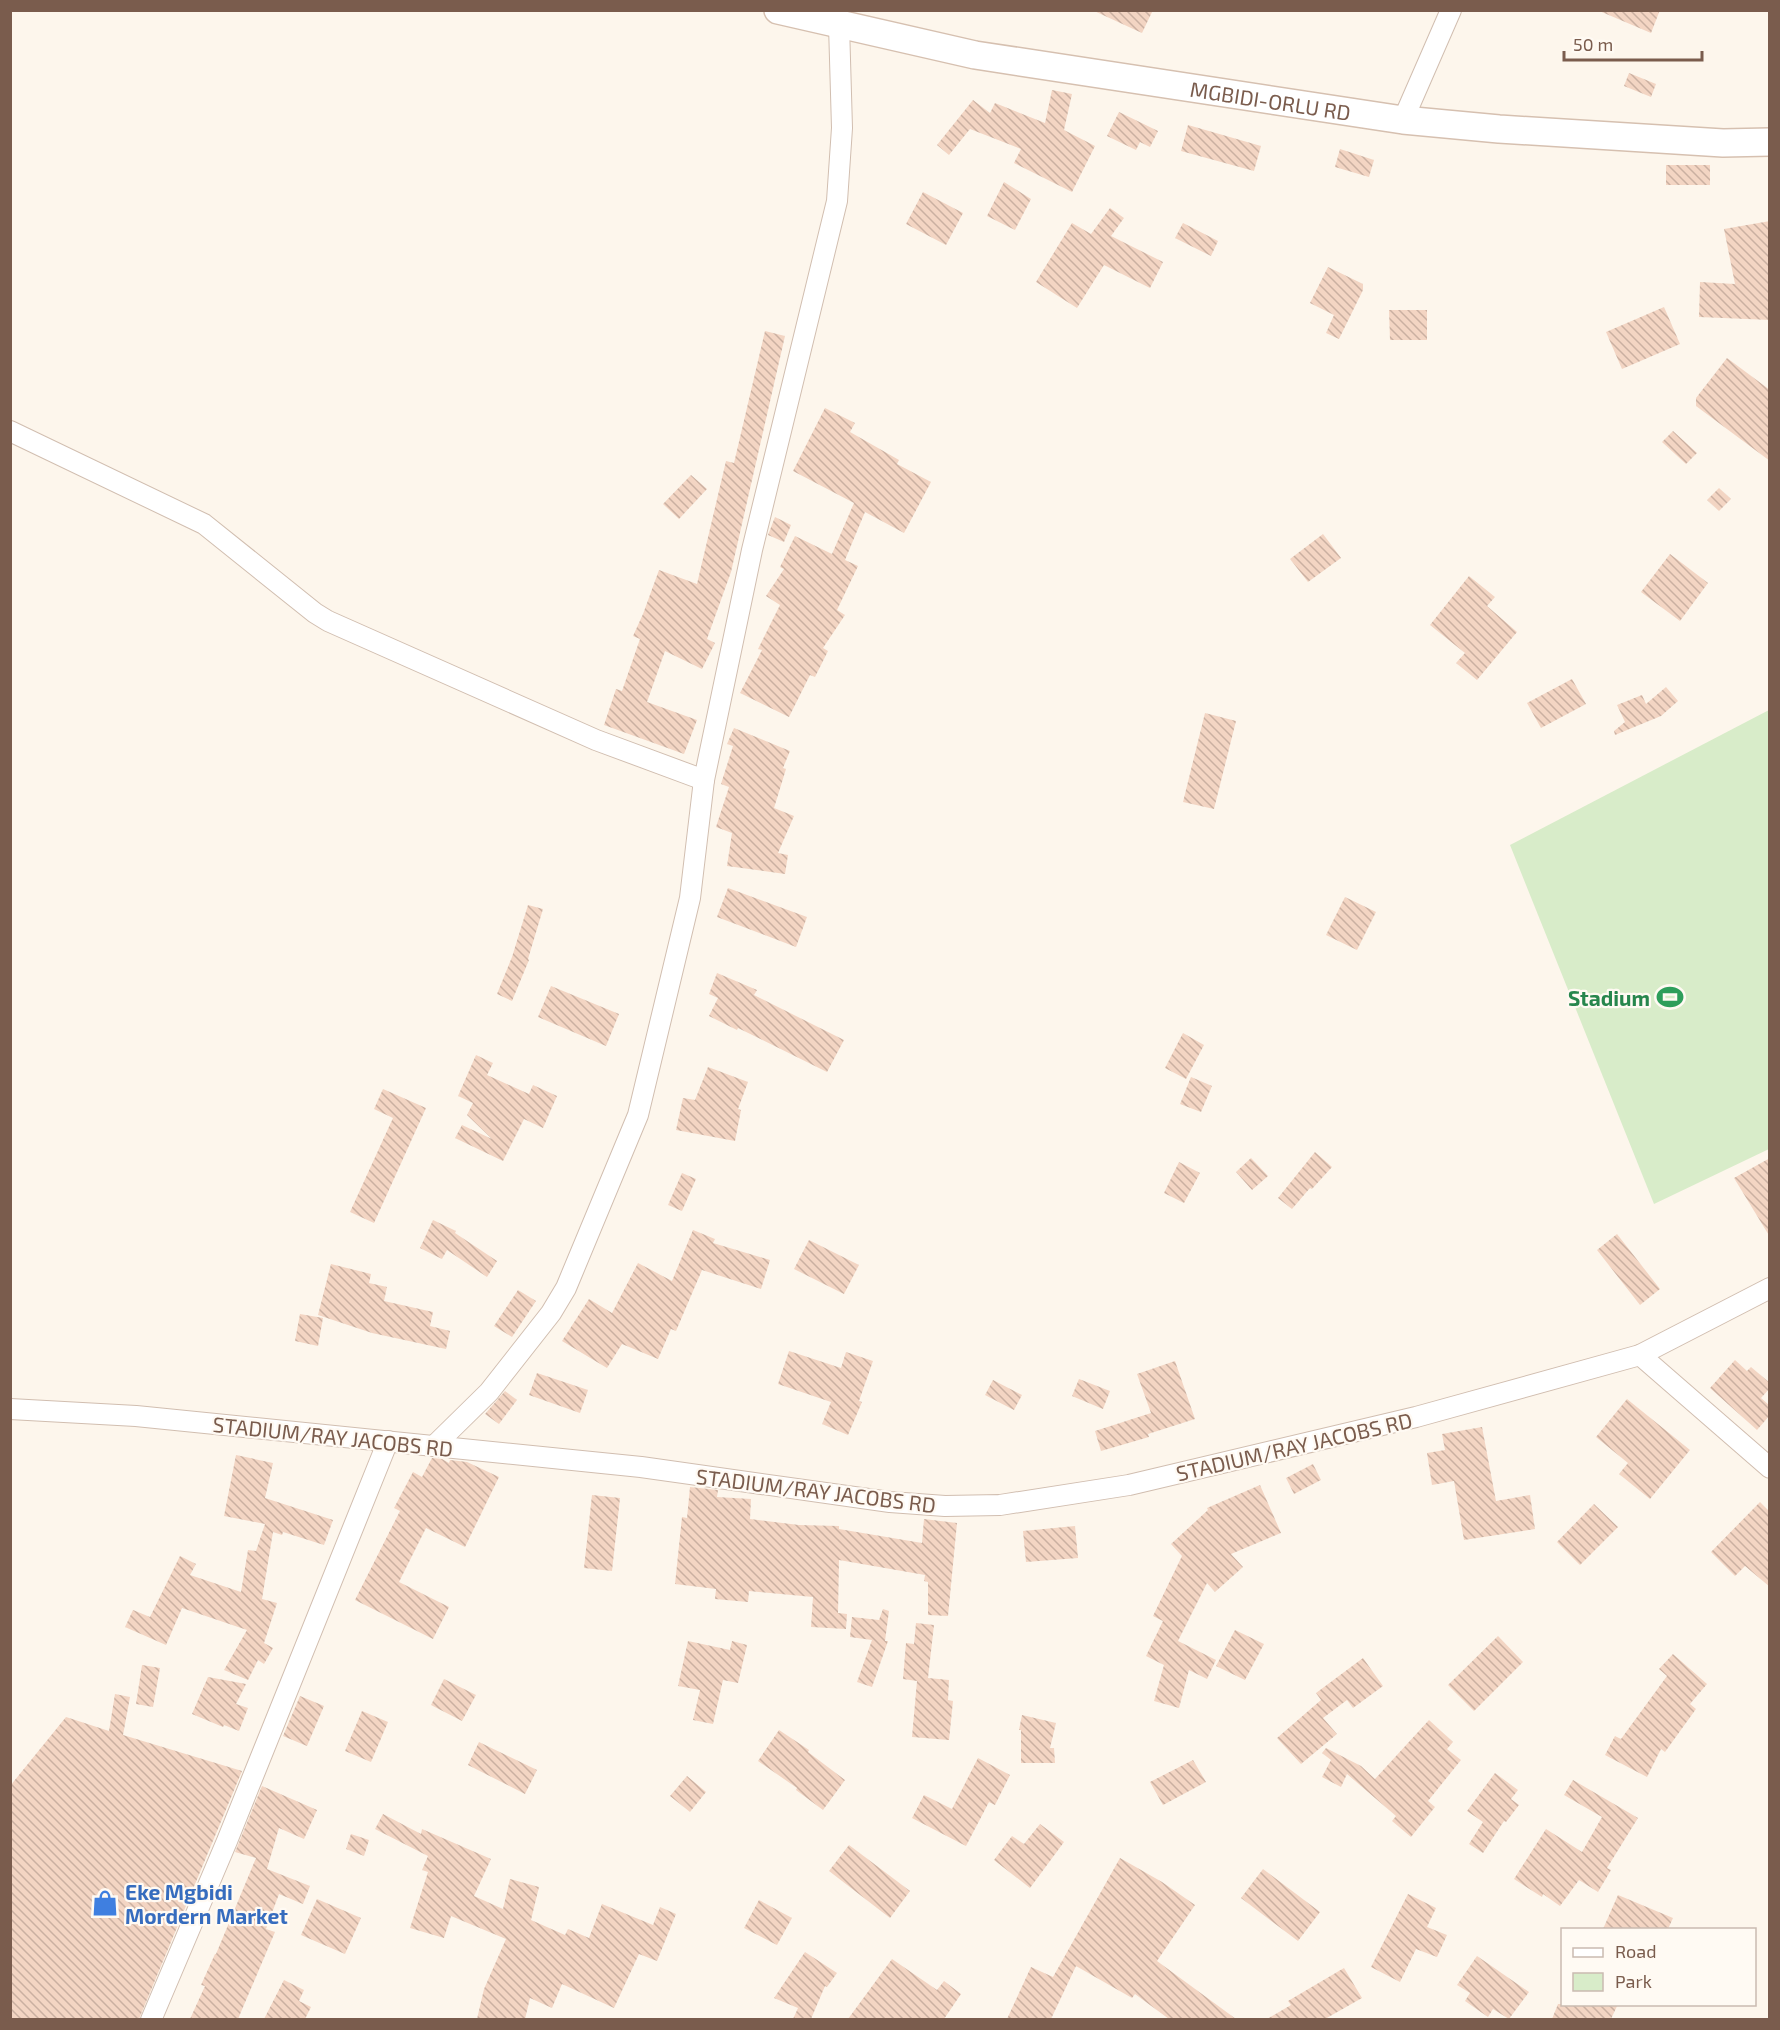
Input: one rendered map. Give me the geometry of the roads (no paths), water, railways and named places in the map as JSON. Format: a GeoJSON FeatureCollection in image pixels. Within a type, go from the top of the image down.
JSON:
{"type":"FeatureCollection","features":[{"type":"Feature","properties":{"kind":"main road","name":"MGBIDI-ORLU RD"},"geometry":{"type":"LineString","coordinates":[[778,10],[834,19],[975,55],[1403,120],[1523,131],[1723,143],[1770,142]]}},
{"type":"Feature","properties":{"kind":"street"},"geometry":{"type":"LineString","coordinates":[[1403,120],[1451,10]]}},
{"type":"Feature","properties":{"kind":"street"},"geometry":{"type":"LineString","coordinates":[[434,1446],[489,1392],[556,1305],[566,1288],[640,1104],[690,897],[704,780],[752,550],[837,201],[842,128],[834,19]]}},
{"type":"Feature","properties":{"kind":"street"},"geometry":{"type":"LineString","coordinates":[[10,431],[204,524],[328,621],[596,740],[704,780]]}},
{"type":"Feature","properties":{"kind":"street","name":"STADIUM/RAY JACOBS RD"},"geometry":{"type":"LineString","coordinates":[[10,1409],[136,1416],[641,1467],[890,1502],[945,1506],[1000,1505],[1129,1485],[1416,1417],[1640,1356],[1770,1288]]}},
{"type":"Feature","properties":{"kind":"street"},"geometry":{"type":"LineString","coordinates":[[1640,1356],[1770,1468]]}},
{"type":"Feature","properties":{"kind":"street"},"geometry":{"type":"LineString","coordinates":[[151,2019],[227,1840],[388,1441]]}},
{"type":"Feature","properties":{"kind":"place","name":"Stadium"},"geometry":{"type":"Point","coordinates":[1670,997]}},
{"type":"Feature","properties":{"kind":"place","name":"Eke Mgbidi Mordern Market"},"geometry":{"type":"Point","coordinates":[105,1903]}}]}
